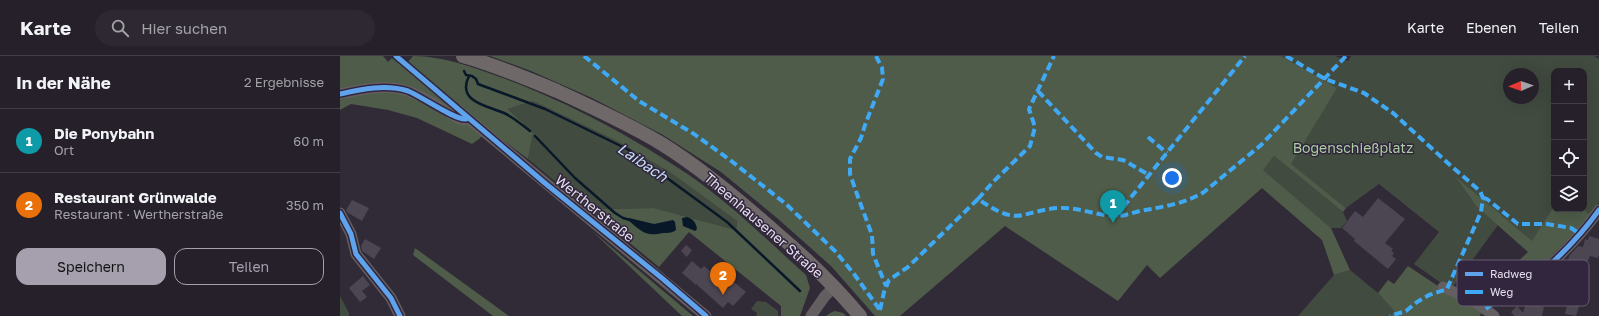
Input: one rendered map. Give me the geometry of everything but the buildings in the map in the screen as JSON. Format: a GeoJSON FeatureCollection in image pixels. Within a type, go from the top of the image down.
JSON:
{"type":"FeatureCollection","features":[{"type":"Feature","properties":{"kind":"main road","name":"Theenhausener Straße"},"geometry":{"type":"LineString","coordinates":[[463,56],[524,77],[593,107],[662,144],[704,173],[746,206],[802,255],[860,316]]}},
{"type":"Feature","properties":{"kind":"street","name":"Wertherstraße"},"geometry":{"type":"LineString","coordinates":[[340,94],[372,88],[396,88],[421,98],[459,119],[464,120],[468,118]]}},
{"type":"Feature","properties":{"kind":"street","name":"Wertherstraße"},"geometry":{"type":"LineString","coordinates":[[458,110],[706,316]]}},
{"type":"Feature","properties":{"kind":"street"},"geometry":{"type":"LineString","coordinates":[[1553,260],[1586,228],[1599,210]]}},
{"type":"Feature","properties":{"kind":"street"},"geometry":{"type":"LineString","coordinates":[[340,213],[351,234],[356,254],[391,298],[400,316]]}},
{"type":"Feature","properties":{"kind":"street"},"geometry":{"type":"LineString","coordinates":[[811,316],[825,296],[834,287]]}},
{"type":"Feature","properties":{"kind":"street"},"geometry":{"type":"LineString","coordinates":[[1443,287],[1457,293]]}},
{"type":"Feature","properties":{"kind":"street"},"geometry":{"type":"LineString","coordinates":[[1481,306],[1494,316]]}},
{"type":"Feature","properties":{"kind":"green space"},"geometry":{"type":"Polygon","coordinates":[[[340,56],[383,56],[388,62],[392,58],[401,65],[408,62],[413,56],[424,56],[457,63],[500,77],[549,97],[598,120],[621,133],[705,186],[749,223],[806,275],[810,288],[800,316],[781,316],[781,306],[689,232],[659,267],[598,217],[602,209],[654,208],[736,230],[737,221],[671,173],[619,142],[533,101],[508,109],[533,133],[528,159],[488,129],[472,144],[417,118],[388,110],[351,104],[340,110],[340,56]]]}},
{"type":"Feature","properties":{"kind":"green space"},"geometry":{"type":"Polygon","coordinates":[[[490,56],[1281,56],[1337,88],[1291,164],[1346,208],[1343,212],[1274,156],[1263,170],[1331,228],[1350,270],[1334,275],[1322,240],[1262,188],[1160,278],[1147,265],[1118,301],[1005,226],[900,316],[875,316],[831,266],[777,218],[721,172],[663,135],[592,98],[531,71],[490,56]]]}},
{"type":"Feature","properties":{"kind":"green space","name":"Bogenschießplatz"},"geometry":{"type":"Polygon","coordinates":[[[1281,56],[1335,56],[1348,61],[1351,56],[1594,56],[1599,59],[1599,202],[1591,216],[1587,212],[1587,68],[1551,68],[1551,211],[1532,242],[1456,177],[1476,206],[1498,225],[1472,260],[1457,260],[1457,281],[1452,288],[1444,285],[1414,264],[1439,232],[1379,184],[1346,208],[1290,164],[1336,88],[1281,56]]]}},
{"type":"Feature","properties":{"kind":"green space"},"geometry":{"type":"Polygon","coordinates":[[[533,101],[619,142],[671,173],[737,221],[736,230],[654,208],[602,209],[598,217],[528,159],[533,133],[508,109],[533,101]]]}},
{"type":"Feature","properties":{"kind":"green space"},"geometry":{"type":"Polygon","coordinates":[[[1274,156],[1343,212],[1347,221],[1341,228],[1331,228],[1262,170],[1274,156]]]}},
{"type":"Feature","properties":{"kind":"green space"},"geometry":{"type":"Polygon","coordinates":[[[1455,176],[1532,241],[1551,211],[1551,212],[1587,212],[1591,216],[1547,260],[1520,260],[1528,252],[1476,206],[1455,176]]]}},
{"type":"Feature","properties":{"kind":"green space"},"geometry":{"type":"Polygon","coordinates":[[[591,230],[693,316],[682,316],[591,230]]]}},
{"type":"Feature","properties":{"kind":"green space"},"geometry":{"type":"Polygon","coordinates":[[[415,248],[509,316],[493,316],[413,255],[415,248]]]}},
{"type":"Feature","properties":{"kind":"green space"},"geometry":{"type":"Polygon","coordinates":[[[1408,266],[1457,297],[1457,306],[1472,306],[1481,313],[1480,316],[1391,316],[1394,311],[1378,293],[1388,280],[1394,284],[1408,266]]]}},
{"type":"Feature","properties":{"kind":"green space"},"geometry":{"type":"Polygon","coordinates":[[[1350,270],[1378,293],[1394,311],[1391,316],[1298,316],[1334,275],[1350,270]]]}},
{"type":"Feature","properties":{"kind":"green space"},"geometry":{"type":"Polygon","coordinates":[[[340,296],[349,313],[349,316],[340,316],[340,296]]]}},
{"type":"Feature","properties":{"kind":"green space"},"geometry":{"type":"Polygon","coordinates":[[[757,301],[766,302],[778,311],[778,316],[756,316],[757,313],[751,309],[757,301]]]}},
{"type":"Feature","properties":{"kind":"green space"},"geometry":{"type":"Polygon","coordinates":[[[835,311],[843,313],[846,316],[826,316],[835,311]]]}},
{"type":"Feature","properties":{"kind":"water"},"geometry":{"type":"Polygon","coordinates":[[[687,217],[695,223],[697,229],[695,231],[683,226],[682,218],[687,217]]]}},
{"type":"Feature","properties":{"kind":"water"},"geometry":{"type":"Polygon","coordinates":[[[629,218],[654,224],[673,220],[675,222],[676,230],[668,233],[647,234],[627,219],[629,218]]]}},
{"type":"Feature","properties":{"kind":"waterway","name":"Laibach"},"geometry":{"type":"LineString","coordinates":[[464,71],[466,75],[472,76],[476,79],[478,84],[545,109],[629,150],[727,222],[800,291]]}},
{"type":"Feature","properties":{"kind":"waterway"},"geometry":{"type":"LineString","coordinates":[[469,76],[466,85],[467,92],[470,97],[482,105],[504,113],[530,131]]}},
{"type":"Feature","properties":{"kind":"waterway"},"geometry":{"type":"LineString","coordinates":[[535,136],[575,178],[615,213],[630,220]]}},
{"type":"Feature","properties":{"kind":"marked path"},"geometry":{"type":"LineString","coordinates":[[584,56],[639,101],[694,134],[786,204],[835,251],[880,310]]}},
{"type":"Feature","properties":{"kind":"marked path"},"geometry":{"type":"LineString","coordinates":[[876,56],[882,68],[883,79],[861,138],[850,159],[850,174],[872,235],[873,254],[886,286]]}},
{"type":"Feature","properties":{"kind":"marked path"},"geometry":{"type":"LineString","coordinates":[[978,199],[992,183],[1030,146],[1035,127],[1029,109],[1054,56]]}},
{"type":"Feature","properties":{"kind":"marked path"},"geometry":{"type":"LineString","coordinates":[[1116,216],[1245,56]]}},
{"type":"Feature","properties":{"kind":"marked path"},"geometry":{"type":"LineString","coordinates":[[1286,56],[1325,79],[1364,93],[1393,113],[1480,191],[1483,198],[1481,212],[1460,260]]}},
{"type":"Feature","properties":{"kind":"marked path"},"geometry":{"type":"LineString","coordinates":[[880,310],[884,292],[889,280],[908,267],[978,199],[999,212],[1017,216],[1056,208],[1068,208],[1102,215],[1116,216],[1173,204],[1204,192],[1261,145],[1346,56]]}},
{"type":"Feature","properties":{"kind":"marked path"},"geometry":{"type":"LineString","coordinates":[[1038,91],[1096,153],[1102,157],[1123,160],[1149,175]]}},
{"type":"Feature","properties":{"kind":"marked path"},"geometry":{"type":"LineString","coordinates":[[1148,137],[1167,153]]}},
{"type":"Feature","properties":{"kind":"marked path"},"geometry":{"type":"LineString","coordinates":[[1483,198],[1487,199],[1518,224],[1547,224],[1571,228],[1580,234]]}},
{"type":"Feature","properties":{"kind":"marked path"},"geometry":{"type":"LineString","coordinates":[[1390,316],[1406,311],[1429,295],[1447,289],[1457,266]]}},
{"type":"Feature","properties":{"kind":"marked path"},"geometry":{"type":"LineString","coordinates":[[1486,309],[1489,306]]}},
{"type":"Feature","properties":{"kind":"cycle path"},"geometry":{"type":"LineString","coordinates":[[396,56],[546,184],[706,316]]}},
{"type":"Feature","properties":{"kind":"cycle path"},"geometry":{"type":"LineString","coordinates":[[340,94],[374,88],[400,89],[408,91],[461,119],[466,119]]}},
{"type":"Feature","properties":{"kind":"cycle path"},"geometry":{"type":"LineString","coordinates":[[1555,260],[1580,234],[1599,210]]}},
{"type":"Feature","properties":{"kind":"cycle path"},"geometry":{"type":"LineString","coordinates":[[340,213],[351,234],[356,254],[391,298],[400,316]]}},
{"type":"Feature","properties":{"kind":"place","name":"Die Ponybahn"},"geometry":{"type":"Point","coordinates":[1113,223]}},
{"type":"Feature","properties":{"kind":"place","name":"Restaurant Grünwalde"},"geometry":{"type":"Point","coordinates":[723,295]}}]}
